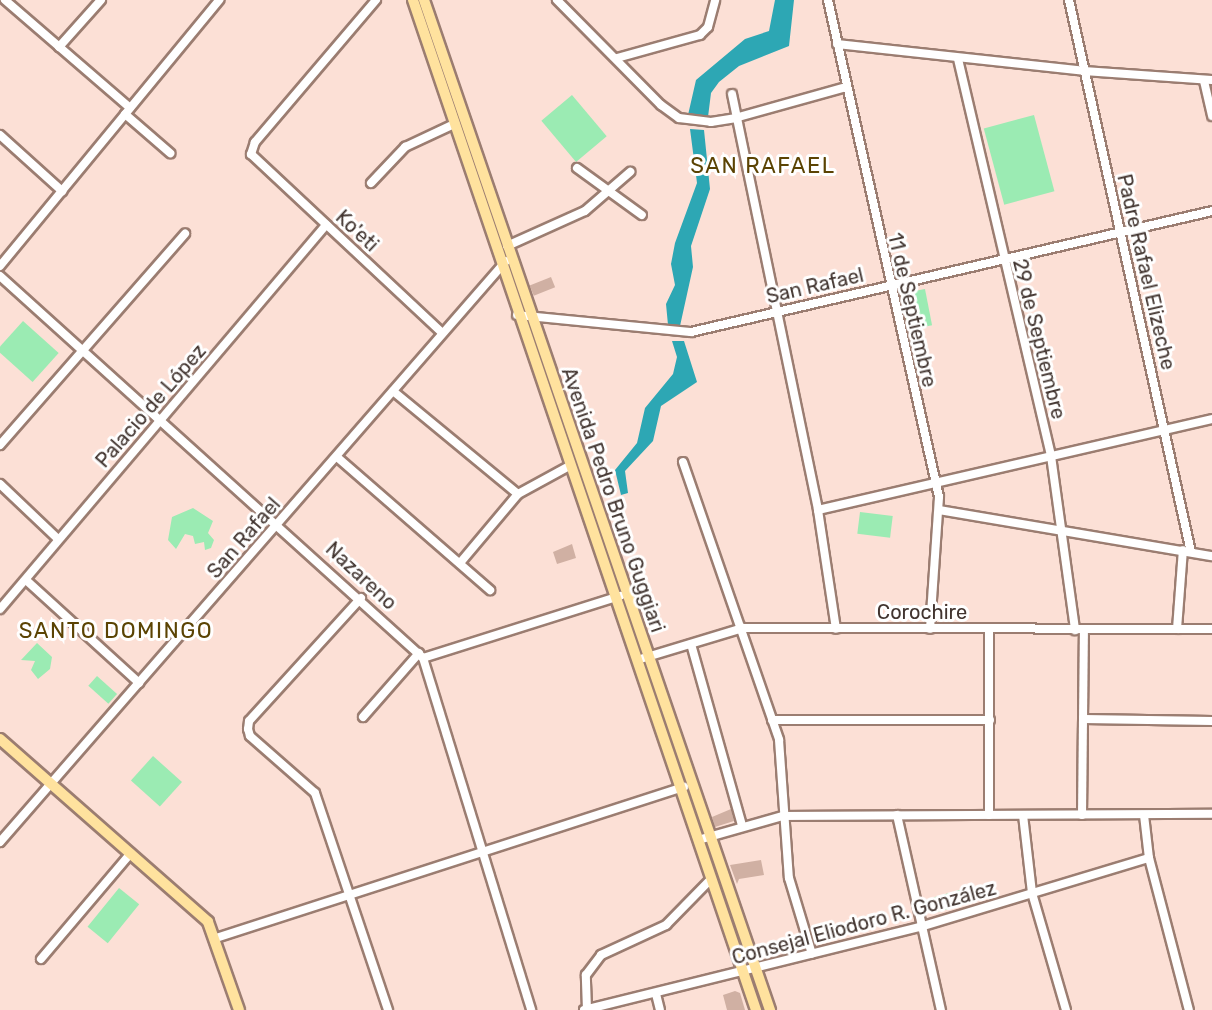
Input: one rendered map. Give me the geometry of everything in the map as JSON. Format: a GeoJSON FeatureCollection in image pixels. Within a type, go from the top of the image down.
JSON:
{"type":"FeatureCollection","features":[{"type":"Feature","properties":{"kind":"main road","name":"Avenida Pedro Bruno Guggiari"},"geometry":{"type":"LineString","coordinates":[[412,0],[517,315],[621,596]]}},
{"type":"Feature","properties":{"kind":"main road","name":"Avenida Pedro Bruno Guggiari"},"geometry":{"type":"LineString","coordinates":[[424,0],[531,316],[685,787],[770,1010]]}},
{"type":"Feature","properties":{"kind":"main road"},"geometry":{"type":"LineString","coordinates":[[0,739],[51,786],[203,916],[216,938],[240,1010]]}},
{"type":"Feature","properties":{"kind":"main road","name":"Avenida Pedro Bruno Guggiari"},"geometry":{"type":"LineString","coordinates":[[703,839],[711,879],[756,1010]]}},
{"type":"Feature","properties":{"kind":"street"},"geometry":{"type":"LineString","coordinates":[[5,0],[59,47],[170,153]]}},
{"type":"Feature","properties":{"kind":"street"},"geometry":{"type":"LineString","coordinates":[[59,47],[101,0]]}},
{"type":"Feature","properties":{"kind":"street"},"geometry":{"type":"LineString","coordinates":[[0,266],[219,0]]}},
{"type":"Feature","properties":{"kind":"street","name":"Ko'eti"},"geometry":{"type":"LineString","coordinates":[[376,0],[255,142],[251,154],[441,332]]}},
{"type":"Feature","properties":{"kind":"street"},"geometry":{"type":"LineString","coordinates":[[617,58],[700,35],[708,27],[715,0]]}},
{"type":"Feature","properties":{"kind":"street","name":"11 de Septiembre"},"geometry":{"type":"LineString","coordinates":[[828,0],[889,286],[936,484],[939,510],[930,629]]}},
{"type":"Feature","properties":{"kind":"street","name":"Padre Rafael Elizeche"},"geometry":{"type":"LineString","coordinates":[[1068,0],[1118,232],[1166,430],[1187,551],[1177,629]]}},
{"type":"Feature","properties":{"kind":"street"},"geometry":{"type":"LineString","coordinates":[[563,2],[668,112],[687,120],[711,122],[735,118],[846,87]]}},
{"type":"Feature","properties":{"kind":"street"},"geometry":{"type":"LineString","coordinates":[[837,44],[957,59],[1208,81],[1212,116]]}},
{"type":"Feature","properties":{"kind":"street","name":"29 de Septiembre"},"geometry":{"type":"LineString","coordinates":[[957,59],[1002,260],[1050,456],[1064,530],[1080,630],[1084,719],[1082,815]]}},
{"type":"Feature","properties":{"kind":"street"},"geometry":{"type":"LineString","coordinates":[[732,94],[735,118],[818,510],[837,628]]}},
{"type":"Feature","properties":{"kind":"street"},"geometry":{"type":"LineString","coordinates":[[371,183],[405,147],[454,124]]}},
{"type":"Feature","properties":{"kind":"street"},"geometry":{"type":"LineString","coordinates":[[0,135],[62,191]]}},
{"type":"Feature","properties":{"kind":"street"},"geometry":{"type":"LineString","coordinates":[[577,168],[642,215]]}},
{"type":"Feature","properties":{"kind":"street","name":"San Rafael"},"geometry":{"type":"LineString","coordinates":[[0,842],[337,458],[441,332],[501,265],[509,251],[565,222],[609,192],[630,172]]}},
{"type":"Feature","properties":{"kind":"street","name":"San Rafael"},"geometry":{"type":"LineString","coordinates":[[517,315],[660,332],[680,332],[1212,211]]}},
{"type":"Feature","properties":{"kind":"street","name":"Palacio de López"},"geometry":{"type":"LineString","coordinates":[[0,609],[326,225]]}},
{"type":"Feature","properties":{"kind":"street"},"geometry":{"type":"LineString","coordinates":[[0,445],[185,234]]}},
{"type":"Feature","properties":{"kind":"street","name":"Nazareno"},"geometry":{"type":"LineString","coordinates":[[0,276],[82,352],[162,419],[361,598],[421,656],[531,1010]]}},
{"type":"Feature","properties":{"kind":"street"},"geometry":{"type":"LineString","coordinates":[[393,391],[518,494]]}},
{"type":"Feature","properties":{"kind":"street"},"geometry":{"type":"LineString","coordinates":[[818,510],[1212,418]]}},
{"type":"Feature","properties":{"kind":"street"},"geometry":{"type":"LineString","coordinates":[[337,458],[490,590]]}},
{"type":"Feature","properties":{"kind":"street"},"geometry":{"type":"LineString","coordinates":[[683,462],[743,628],[783,759],[783,816],[789,878],[812,954]]}},
{"type":"Feature","properties":{"kind":"street"},"geometry":{"type":"LineString","coordinates":[[460,563],[518,494],[571,465]]}},
{"type":"Feature","properties":{"kind":"street"},"geometry":{"type":"LineString","coordinates":[[0,484],[58,539]]}},
{"type":"Feature","properties":{"kind":"street"},"geometry":{"type":"LineString","coordinates":[[939,510],[1212,556]]}},
{"type":"Feature","properties":{"kind":"street"},"geometry":{"type":"LineString","coordinates":[[26,580],[139,683]]}},
{"type":"Feature","properties":{"kind":"street"},"geometry":{"type":"LineString","coordinates":[[363,717],[421,656],[621,596]]}},
{"type":"Feature","properties":{"kind":"street"},"geometry":{"type":"LineString","coordinates":[[361,598],[249,721],[250,736],[315,793],[388,1010]]}},
{"type":"Feature","properties":{"kind":"street","name":"Corochire"},"geometry":{"type":"LineString","coordinates":[[642,658],[743,628],[1212,629]]}},
{"type":"Feature","properties":{"kind":"street"},"geometry":{"type":"LineString","coordinates":[[989,629],[989,815]]}},
{"type":"Feature","properties":{"kind":"street"},"geometry":{"type":"LineString","coordinates":[[691,644],[741,826]]}},
{"type":"Feature","properties":{"kind":"street"},"geometry":{"type":"LineString","coordinates":[[1084,719],[1212,721]]}},
{"type":"Feature","properties":{"kind":"street"},"geometry":{"type":"LineString","coordinates":[[772,720],[990,720]]}},
{"type":"Feature","properties":{"kind":"street"},"geometry":{"type":"LineString","coordinates":[[216,938],[484,854],[685,787]]}},
{"type":"Feature","properties":{"kind":"street"},"geometry":{"type":"LineString","coordinates":[[703,839],[741,826],[783,816],[1212,814]]}},
{"type":"Feature","properties":{"kind":"street"},"geometry":{"type":"LineString","coordinates":[[897,815],[920,927],[941,1010]]}},
{"type":"Feature","properties":{"kind":"street"},"geometry":{"type":"LineString","coordinates":[[1023,815],[1032,894],[1066,1010]]}},
{"type":"Feature","properties":{"kind":"street"},"geometry":{"type":"LineString","coordinates":[[1144,815],[1149,858],[1189,1010]]}},
{"type":"Feature","properties":{"kind":"street"},"geometry":{"type":"LineString","coordinates":[[41,959],[131,853]]}},
{"type":"Feature","properties":{"kind":"street","name":"Consejal Eliodoro R. González"},"geometry":{"type":"LineString","coordinates":[[586,1010],[744,974],[920,927],[1149,858]]}},
{"type":"Feature","properties":{"kind":"street"},"geometry":{"type":"LineString","coordinates":[[586,1010],[586,975],[601,955],[666,925],[711,879]]}},
{"type":"Feature","properties":{"kind":"street"},"geometry":{"type":"LineString","coordinates":[[656,994],[660,1010]]}},
{"type":"Feature","properties":{"kind":"green space"},"geometry":{"type":"Polygon","coordinates":[[[572,95],[607,136],[576,162],[541,121],[572,95]]]}},
{"type":"Feature","properties":{"kind":"green space"},"geometry":{"type":"Polygon","coordinates":[[[1034,115],[1054,191],[1004,205],[984,128],[1034,115]]]}},
{"type":"Feature","properties":{"kind":"green space"},"geometry":{"type":"Polygon","coordinates":[[[925,289],[932,325],[909,330],[901,294],[925,289]]]}},
{"type":"Feature","properties":{"kind":"green space"},"geometry":{"type":"Polygon","coordinates":[[[23,321],[59,353],[33,382],[0,353],[0,347],[23,321]]]}},
{"type":"Feature","properties":{"kind":"green space"},"geometry":{"type":"Polygon","coordinates":[[[530,330],[619,584],[618,585],[616,585],[530,330]]]}},
{"type":"Feature","properties":{"kind":"green space"},"geometry":{"type":"Polygon","coordinates":[[[193,508],[213,521],[208,533],[214,540],[211,548],[205,550],[204,542],[195,544],[193,536],[185,534],[176,549],[168,540],[172,517],[193,508]]]}},
{"type":"Feature","properties":{"kind":"green space"},"geometry":{"type":"Polygon","coordinates":[[[860,512],[893,516],[890,538],[857,534],[860,512]]]}},
{"type":"Feature","properties":{"kind":"green space"},"geometry":{"type":"Polygon","coordinates":[[[37,643],[52,657],[50,669],[38,679],[31,670],[35,661],[21,660],[37,643]]]}},
{"type":"Feature","properties":{"kind":"green space"},"geometry":{"type":"Polygon","coordinates":[[[97,676],[117,694],[108,704],[88,686],[97,676]]]}},
{"type":"Feature","properties":{"kind":"green space"},"geometry":{"type":"Polygon","coordinates":[[[153,756],[182,782],[160,807],[131,781],[153,756]]]}},
{"type":"Feature","properties":{"kind":"green space"},"geometry":{"type":"Polygon","coordinates":[[[119,888],[139,904],[108,943],[88,927],[119,888]]]}},
{"type":"Feature","properties":{"kind":"green space"},"geometry":{"type":"Polygon","coordinates":[[[963,889],[967,903],[938,912],[934,897],[963,889]]]}},
{"type":"Feature","properties":{"kind":"water"},"geometry":{"type":"Polygon","coordinates":[[[775,0],[794,0],[789,46],[739,66],[719,82],[711,93],[708,117],[688,115],[696,80],[745,39],[769,31],[775,0]]]}},
{"type":"Feature","properties":{"kind":"water"},"geometry":{"type":"Polygon","coordinates":[[[690,129],[704,130],[710,189],[691,246],[693,267],[680,326],[668,325],[666,304],[675,285],[671,264],[675,243],[697,183],[690,129]]]}},
{"type":"Feature","properties":{"kind":"water"},"geometry":{"type":"Polygon","coordinates":[[[672,341],[684,341],[697,382],[661,406],[653,441],[625,471],[628,493],[621,495],[615,470],[637,443],[645,408],[673,374],[677,357],[672,341]]]}},
{"type":"Feature","properties":{"kind":"building"},"geometry":{"type":"Polygon","coordinates":[[[551,277],[555,287],[534,296],[530,286],[551,277]]]}},
{"type":"Feature","properties":{"kind":"building"},"geometry":{"type":"Polygon","coordinates":[[[572,544],[576,558],[557,564],[553,552],[572,544]]]}},
{"type":"Feature","properties":{"kind":"building"},"geometry":{"type":"Polygon","coordinates":[[[731,809],[734,821],[715,827],[712,817],[731,809]]]}},
{"type":"Feature","properties":{"kind":"building"},"geometry":{"type":"Polygon","coordinates":[[[761,860],[764,875],[739,879],[737,884],[730,865],[761,860]]]}},
{"type":"Feature","properties":{"kind":"building"},"geometry":{"type":"Polygon","coordinates":[[[735,991],[740,993],[745,1010],[727,1010],[723,995],[735,991]]]}},
{"type":"Feature","properties":{"kind":"district","name":"SAN RAFAEL"},"geometry":{"type":"Point","coordinates":[763,166]}},
{"type":"Feature","properties":{"kind":"district","name":"SANTO DOMINGO"},"geometry":{"type":"Point","coordinates":[116,631]}}]}
